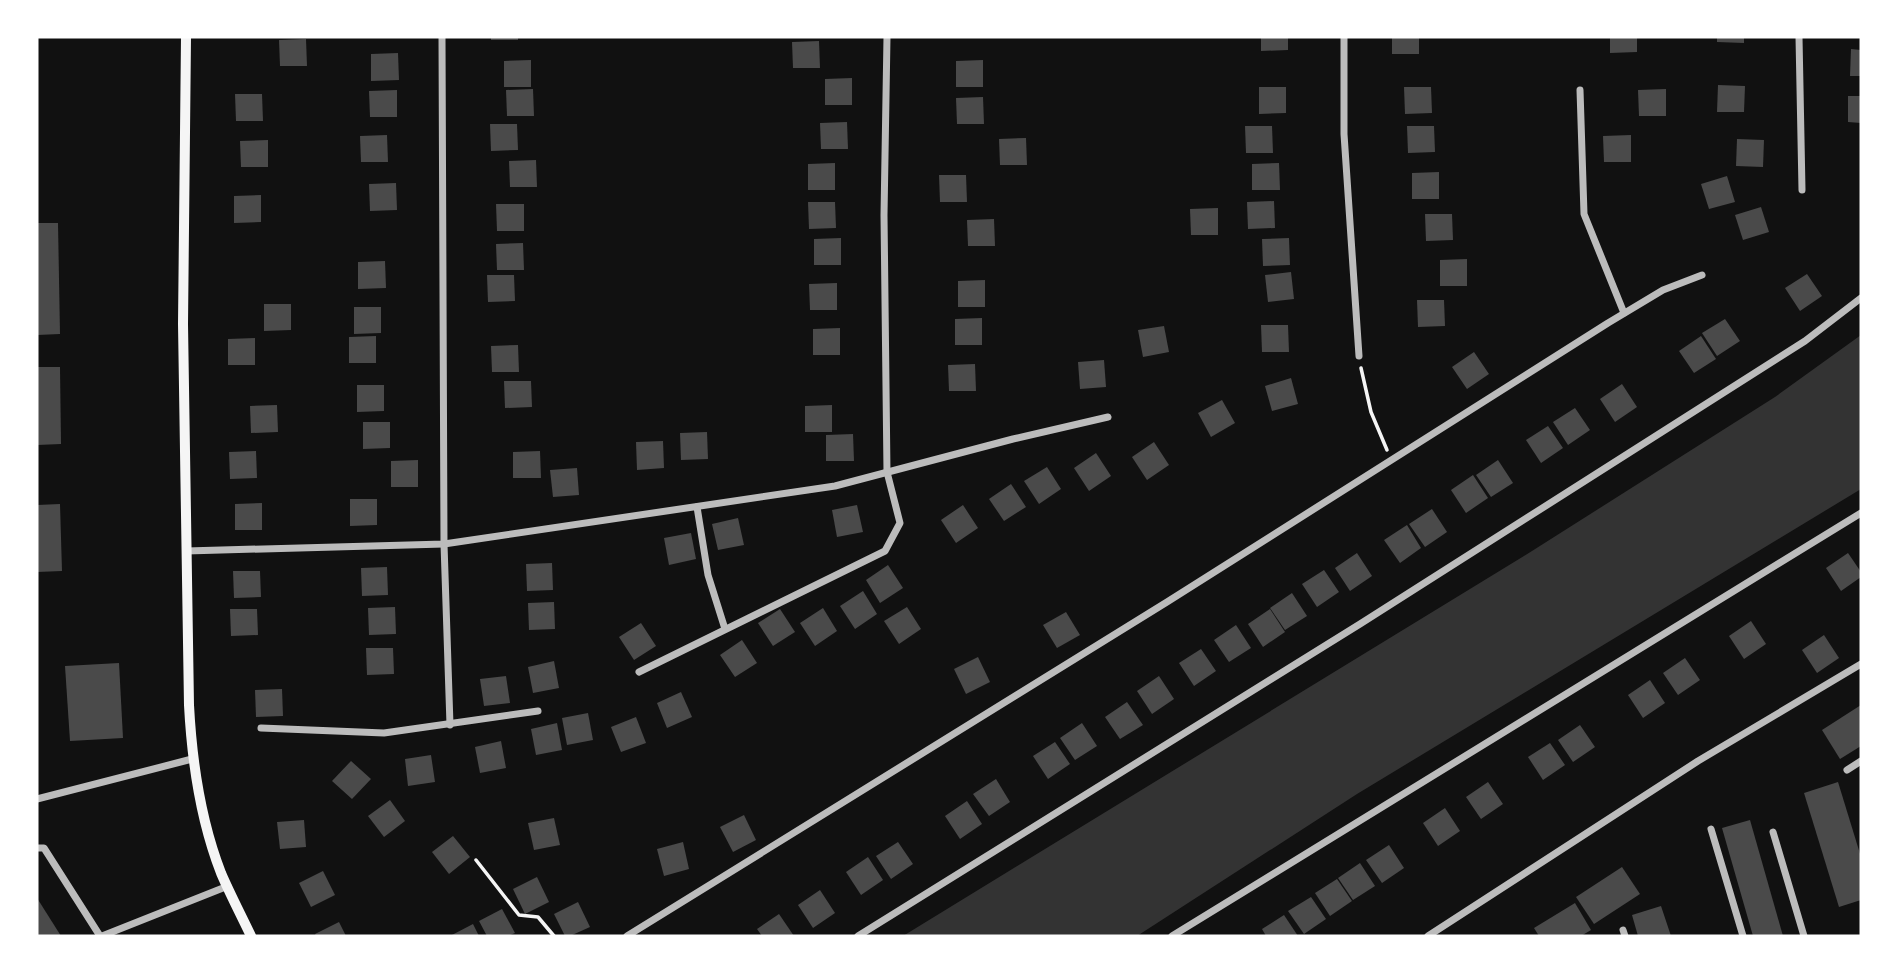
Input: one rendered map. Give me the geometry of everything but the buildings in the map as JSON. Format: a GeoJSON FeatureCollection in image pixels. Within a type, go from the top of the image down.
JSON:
{"type":"FeatureCollection","features":[{"type":"Feature","properties":{"kind":"main road"},"geometry":{"type":"LineString","coordinates":[[186,37],[183,324],[192,759],[202,811],[228,886],[251,936]]}},
{"type":"Feature","properties":{"kind":"street"},"geometry":{"type":"LineString","coordinates":[[442,37],[444,544],[450,725]]}},
{"type":"Feature","properties":{"kind":"street"},"geometry":{"type":"LineString","coordinates":[[639,672],[885,551],[901,523],[887,472],[884,215],[887,37]]}},
{"type":"Feature","properties":{"kind":"street"},"geometry":{"type":"LineString","coordinates":[[1344,37],[1344,134],[1359,356]]}},
{"type":"Feature","properties":{"kind":"street"},"geometry":{"type":"LineString","coordinates":[[1799,37],[1802,190]]}},
{"type":"Feature","properties":{"kind":"street"},"geometry":{"type":"LineString","coordinates":[[1580,90],[1584,215],[1624,313]]}},
{"type":"Feature","properties":{"kind":"street"},"geometry":{"type":"LineString","coordinates":[[627,936],[1167,602],[1624,313],[1663,290],[1702,275]]}},
{"type":"Feature","properties":{"kind":"street"},"geometry":{"type":"LineString","coordinates":[[858,936],[1360,624],[1805,341],[1861,298]]}},
{"type":"Feature","properties":{"kind":"street"},"geometry":{"type":"LineString","coordinates":[[186,551],[444,544],[835,486],[1108,418]]}},
{"type":"Feature","properties":{"kind":"street"},"geometry":{"type":"LineString","coordinates":[[697,507],[708,575],[725,629]]}},
{"type":"Feature","properties":{"kind":"street"},"geometry":{"type":"LineString","coordinates":[[1172,936],[1861,513]]}},
{"type":"Feature","properties":{"kind":"street"},"geometry":{"type":"LineString","coordinates":[[1428,936],[1699,761],[1861,664]]}},
{"type":"Feature","properties":{"kind":"street"},"geometry":{"type":"LineString","coordinates":[[261,728],[384,733],[538,711]]}},
{"type":"Feature","properties":{"kind":"street"},"geometry":{"type":"LineString","coordinates":[[37,799],[192,759]]}},
{"type":"Feature","properties":{"kind":"street"},"geometry":{"type":"LineString","coordinates":[[1847,770],[1861,761]]}},
{"type":"Feature","properties":{"kind":"street"},"geometry":{"type":"LineString","coordinates":[[1711,828],[1743,936]]}},
{"type":"Feature","properties":{"kind":"street"},"geometry":{"type":"LineString","coordinates":[[1773,832],[1804,936]]}},
{"type":"Feature","properties":{"kind":"street"},"geometry":{"type":"LineString","coordinates":[[37,848],[44,848],[101,936],[228,886]]}},
{"type":"Feature","properties":{"kind":"path"},"geometry":{"type":"LineString","coordinates":[[1359,356],[1371,412],[1390,459]]}},
{"type":"Feature","properties":{"kind":"path"},"geometry":{"type":"LineString","coordinates":[[475,860],[520,915],[538,917],[554,936]]}},
{"type":"Feature","properties":{"kind":"shaded area"},"geometry":{"type":"Polygon","coordinates":[[[1861,335],[1861,489],[1357,794],[1137,936],[903,936],[1532,551],[1775,397],[1861,335]]]}}]}
